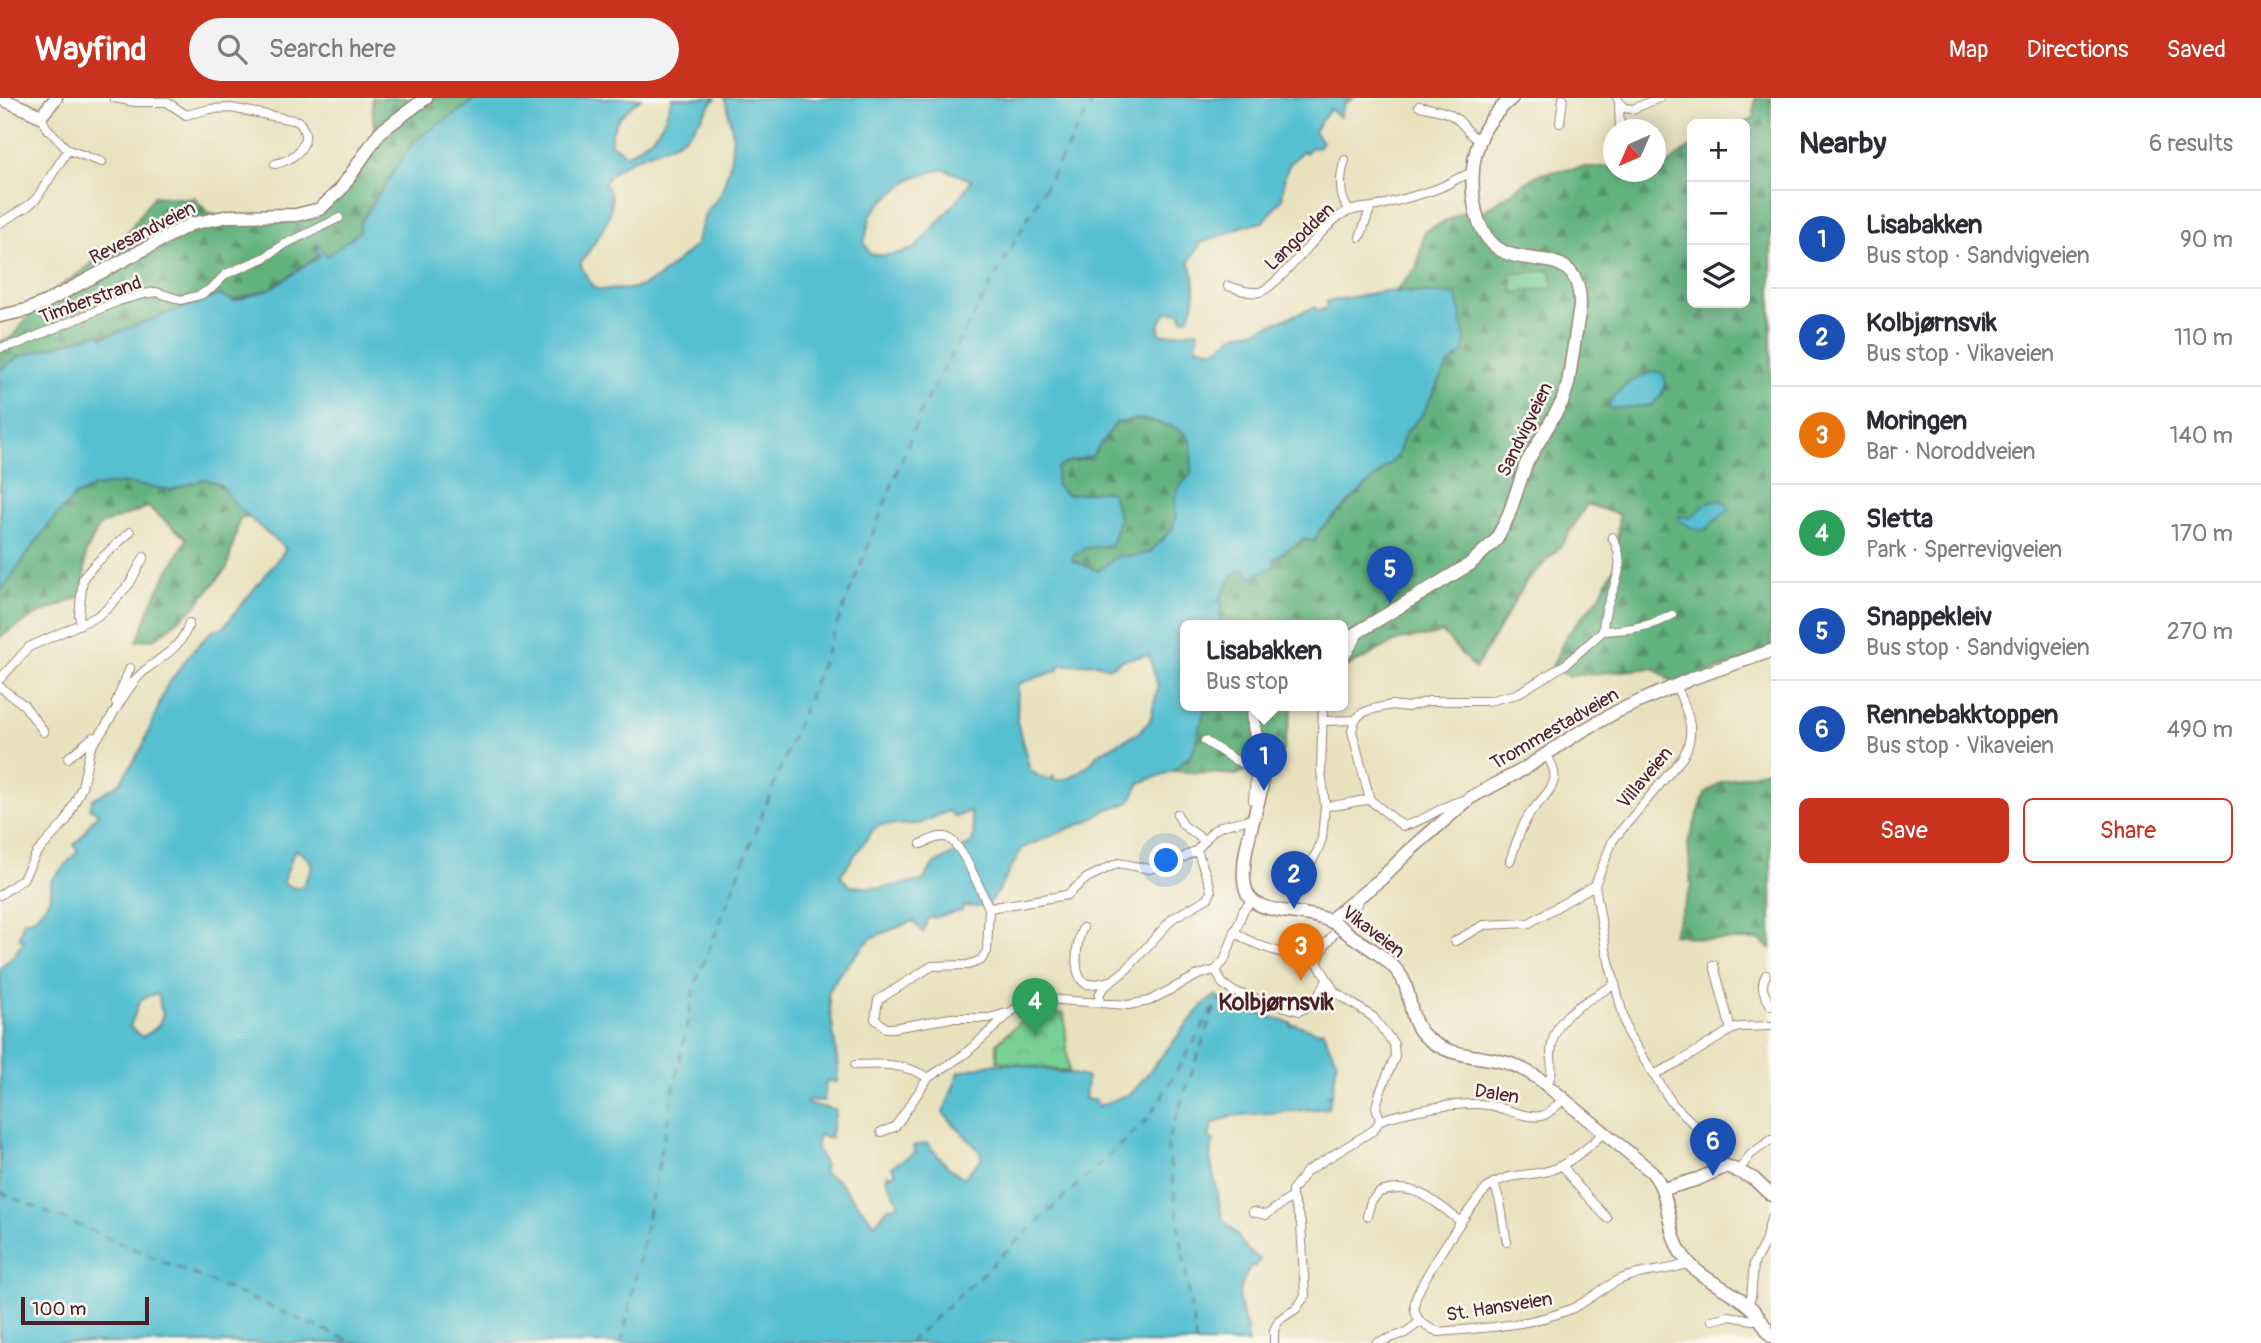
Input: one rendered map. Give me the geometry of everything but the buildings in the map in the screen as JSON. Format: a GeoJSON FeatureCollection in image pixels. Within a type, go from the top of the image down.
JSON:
{"type":"FeatureCollection","features":[{"type":"Feature","properties":{"kind":"main road"},"geometry":{"type":"LineString","coordinates":[[1,98],[16,102],[41,116],[56,98]]}},
{"type":"Feature","properties":{"kind":"main road","name":"Revesandveien"},"geometry":{"type":"LineString","coordinates":[[0,316],[27,310],[46,302],[191,224],[229,216],[296,215],[320,209],[341,189],[380,132],[426,98]]}},
{"type":"Feature","properties":{"kind":"main road","name":"Sandvigveien"},"geometry":{"type":"LineString","coordinates":[[1348,637],[1470,564],[1491,547],[1508,517],[1526,464],[1556,415],[1568,384],[1580,306],[1578,284],[1564,268],[1553,261],[1510,254],[1498,249],[1491,243],[1477,214],[1473,173],[1475,153],[1479,140],[1493,118],[1512,98]]}},
{"type":"Feature","properties":{"kind":"main road","name":"Trommestadveien"},"geometry":{"type":"LineString","coordinates":[[1332,922],[1469,798],[1524,769],[1575,735],[1618,712],[1676,685],[1771,651]]}},
{"type":"Feature","properties":{"kind":"main road"},"geometry":{"type":"LineString","coordinates":[[1252,900],[1245,890],[1243,878],[1252,820],[1264,771],[1253,722],[1254,711]]}},
{"type":"Feature","properties":{"kind":"main road","name":"Vikaveien"},"geometry":{"type":"LineString","coordinates":[[1252,900],[1264,906],[1332,922],[1394,968],[1405,985],[1416,1026],[1433,1043],[1460,1054],[1516,1065],[1546,1085],[1652,1172],[1664,1189],[1676,1243],[1689,1263],[1698,1272],[1748,1304],[1771,1336]]}},
{"type":"Feature","properties":{"kind":"main road"},"geometry":{"type":"LineString","coordinates":[[1664,1189],[1698,1179],[1724,1167],[1739,1170],[1754,1179],[1771,1195]]}},
{"type":"Feature","properties":{"kind":"street"},"geometry":{"type":"LineString","coordinates":[[0,105],[1,98]]}},
{"type":"Feature","properties":{"kind":"street"},"geometry":{"type":"LineString","coordinates":[[114,98],[135,102],[167,102],[186,115],[231,108],[298,121],[305,130],[304,144],[292,158],[275,164]]}},
{"type":"Feature","properties":{"kind":"street"},"geometry":{"type":"LineString","coordinates":[[1560,122],[1563,98]]}},
{"type":"Feature","properties":{"kind":"street"},"geometry":{"type":"LineString","coordinates":[[1618,101],[1624,108],[1633,109],[1659,98]]}},
{"type":"Feature","properties":{"kind":"street"},"geometry":{"type":"LineString","coordinates":[[1618,101],[1619,119]]}},
{"type":"Feature","properties":{"kind":"street"},"geometry":{"type":"LineString","coordinates":[[1419,106],[1457,118],[1471,135],[1479,140]]}},
{"type":"Feature","properties":{"kind":"street"},"geometry":{"type":"LineString","coordinates":[[41,116],[46,127],[68,149],[102,162]]}},
{"type":"Feature","properties":{"kind":"street"},"geometry":{"type":"LineString","coordinates":[[0,223],[36,199],[68,149]]}},
{"type":"Feature","properties":{"kind":"street"},"geometry":{"type":"LineString","coordinates":[[1345,160],[1342,196],[1343,204],[1349,210]]}},
{"type":"Feature","properties":{"kind":"street","name":"Langodden"},"geometry":{"type":"LineString","coordinates":[[1228,286],[1246,292],[1264,291],[1314,238],[1349,210],[1370,209],[1438,188],[1473,173]]}},
{"type":"Feature","properties":{"kind":"street"},"geometry":{"type":"LineString","coordinates":[[1360,237],[1370,209]]}},
{"type":"Feature","properties":{"kind":"street","name":"Timberstrand"},"geometry":{"type":"LineString","coordinates":[[0,348],[20,343],[119,301],[144,294],[156,292],[181,300],[200,295],[226,274],[264,258],[283,245],[338,218]]}},
{"type":"Feature","properties":{"kind":"street"},"geometry":{"type":"LineString","coordinates":[[81,624],[79,615],[83,578],[130,531]]}},
{"type":"Feature","properties":{"kind":"street"},"geometry":{"type":"LineString","coordinates":[[1603,631],[1603,616],[1619,576],[1621,562],[1619,549],[1612,537]]}},
{"type":"Feature","properties":{"kind":"street"},"geometry":{"type":"LineString","coordinates":[[0,679],[29,647],[81,624],[108,608],[122,593],[144,557]]}},
{"type":"Feature","properties":{"kind":"street"},"geometry":{"type":"LineString","coordinates":[[1469,798],[1403,826],[1370,800],[1353,741],[1355,720],[1362,713],[1392,705],[1407,707],[1429,701],[1488,701],[1517,694],[1566,664],[1603,631],[1651,624],[1672,615]]}},
{"type":"Feature","properties":{"kind":"street"},"geometry":{"type":"LineString","coordinates":[[68,758],[102,730],[143,672],[180,642],[189,623]]}},
{"type":"Feature","properties":{"kind":"street"},"geometry":{"type":"LineString","coordinates":[[1348,652],[1358,632]]}},
{"type":"Feature","properties":{"kind":"street"},"geometry":{"type":"LineString","coordinates":[[0,895],[23,879],[36,854],[66,821],[82,787],[90,750],[119,697],[130,668]]}},
{"type":"Feature","properties":{"kind":"street","name":"Villaveien"},"geometry":{"type":"LineString","coordinates":[[1595,885],[1613,840],[1668,776],[1691,743],[1688,717],[1676,685]]}},
{"type":"Feature","properties":{"kind":"street"},"geometry":{"type":"LineString","coordinates":[[0,687],[24,705],[44,732]]}},
{"type":"Feature","properties":{"kind":"street"},"geometry":{"type":"LineString","coordinates":[[1294,893],[1322,838],[1325,805],[1321,770],[1324,711]]}},
{"type":"Feature","properties":{"kind":"street"},"geometry":{"type":"LineString","coordinates":[[1323,721],[1349,718],[1355,720]]}},
{"type":"Feature","properties":{"kind":"street"},"geometry":{"type":"LineString","coordinates":[[989,908],[1067,895],[1087,878],[1118,863],[1150,869],[1197,850],[1204,840],[1221,826],[1252,820],[1255,775],[1251,767],[1205,741]]}},
{"type":"Feature","properties":{"kind":"street"},"geometry":{"type":"LineString","coordinates":[[1510,861],[1525,820],[1554,784],[1554,771],[1546,755]]}},
{"type":"Feature","properties":{"kind":"street"},"geometry":{"type":"LineString","coordinates":[[1325,805],[1370,800]]}},
{"type":"Feature","properties":{"kind":"street"},"geometry":{"type":"LineString","coordinates":[[1177,814],[1189,830],[1204,840]]}},
{"type":"Feature","properties":{"kind":"street"},"geometry":{"type":"LineString","coordinates":[[921,844],[943,836],[950,838],[959,849],[989,908],[987,951],[981,960],[968,965],[932,966],[905,984],[885,993],[878,1000],[875,1019],[886,1028],[893,1028],[951,1018],[989,1017],[1011,1012]]}},
{"type":"Feature","properties":{"kind":"street"},"geometry":{"type":"LineString","coordinates":[[1100,1002],[1099,995],[1103,988],[1173,919],[1208,898],[1210,886],[1197,850]]}},
{"type":"Feature","properties":{"kind":"street","name":"Trommestadveien"},"geometry":{"type":"LineString","coordinates":[[1317,962],[1325,945],[1343,921],[1381,879]]}},
{"type":"Feature","properties":{"kind":"street"},"geometry":{"type":"LineString","coordinates":[[1455,941],[1483,925],[1529,923],[1595,885],[1606,950],[1628,1034],[1672,1103],[1717,1147],[1724,1167]]}},
{"type":"Feature","properties":{"kind":"street"},"geometry":{"type":"LineString","coordinates":[[881,1132],[895,1126],[928,1078],[965,1054],[1021,1003],[1033,998],[1128,1005],[1149,1001],[1198,975],[1216,970],[1224,961],[1234,931],[1252,900]]}},
{"type":"Feature","properties":{"kind":"street"},"geometry":{"type":"LineString","coordinates":[[1083,928],[1076,948],[1079,974],[1084,982],[1089,984],[1113,981]]}},
{"type":"Feature","properties":{"kind":"street"},"geometry":{"type":"LineString","coordinates":[[1234,931],[1260,948],[1317,962],[1335,992],[1373,1017],[1394,1044],[1395,1056],[1380,1092],[1376,1107],[1380,1120],[1374,1130],[1307,1171],[1292,1190],[1301,1223],[1305,1296],[1296,1309],[1279,1320],[1274,1330],[1274,1343]]}},
{"type":"Feature","properties":{"kind":"street"},"geometry":{"type":"LineString","coordinates":[[1714,965],[1731,1030]]}},
{"type":"Feature","properties":{"kind":"street"},"geometry":{"type":"LineString","coordinates":[[1216,970],[1222,983],[1234,992],[1299,1011],[1306,1009],[1320,995],[1327,979]]}},
{"type":"Feature","properties":{"kind":"street"},"geometry":{"type":"LineString","coordinates":[[1766,975],[1762,981],[1762,991],[1771,1006]]}},
{"type":"Feature","properties":{"kind":"street"},"geometry":{"type":"LineString","coordinates":[[1546,1085],[1552,1070],[1555,1028],[1578,1007],[1615,984]]}},
{"type":"Feature","properties":{"kind":"street"},"geometry":{"type":"LineString","coordinates":[[1653,1075],[1731,1030],[1771,1026]]}},
{"type":"Feature","properties":{"kind":"street"},"geometry":{"type":"LineString","coordinates":[[855,1065],[894,1065],[918,1071],[928,1078]]}},
{"type":"Feature","properties":{"kind":"street","name":"Dalen"},"geometry":{"type":"LineString","coordinates":[[1380,1120],[1402,1113],[1469,1103],[1541,1116],[1551,1111],[1563,1099]]}},
{"type":"Feature","properties":{"kind":"street"},"geometry":{"type":"LineString","coordinates":[[1507,1242],[1503,1209],[1493,1183],[1520,1173],[1550,1171],[1562,1165],[1603,1133]]}},
{"type":"Feature","properties":{"kind":"street"},"geometry":{"type":"LineString","coordinates":[[1739,1170],[1751,1154],[1771,1140]]}},
{"type":"Feature","properties":{"kind":"street"},"geometry":{"type":"LineString","coordinates":[[1562,1165],[1607,1218]]}},
{"type":"Feature","properties":{"kind":"street","name":"St. Hansveien"},"geometry":{"type":"LineString","coordinates":[[1493,1183],[1472,1205],[1415,1302],[1416,1314],[1426,1328],[1439,1332],[1524,1322],[1572,1308],[1623,1279],[1689,1263]]}},
{"type":"Feature","properties":{"kind":"street"},"geometry":{"type":"LineString","coordinates":[[1367,1216],[1371,1201],[1380,1192],[1397,1189],[1429,1197],[1442,1204],[1461,1222]]}},
{"type":"Feature","properties":{"kind":"street"},"geometry":{"type":"LineString","coordinates":[[1253,1212],[1265,1215],[1292,1197]]}},
{"type":"Feature","properties":{"kind":"street"},"geometry":{"type":"LineString","coordinates":[[1748,1304],[1754,1263],[1765,1242],[1771,1218]]}},
{"type":"Feature","properties":{"kind":"street"},"geometry":{"type":"LineString","coordinates":[[1712,1320],[1729,1317],[1760,1319]]}},
{"type":"Feature","properties":{"kind":"street"},"geometry":{"type":"LineString","coordinates":[[1376,1343],[1405,1333],[1420,1322]]}},
{"type":"Feature","properties":{"kind":"green space"},"geometry":{"type":"Polygon","coordinates":[[[372,98],[475,98],[360,232],[326,256],[319,247],[320,255],[270,289],[101,338],[100,333],[19,357],[0,370],[0,342],[12,337],[44,298],[124,237],[154,196],[194,197],[206,211],[232,223],[311,216],[375,146],[372,98]]]}},
{"type":"Feature","properties":{"kind":"green space"},"geometry":{"type":"Polygon","coordinates":[[[1755,98],[1771,98],[1771,650],[1676,685],[1654,668],[1568,676],[1552,666],[1567,635],[1599,597],[1615,566],[1619,515],[1587,504],[1561,546],[1526,582],[1475,669],[1442,632],[1433,636],[1397,641],[1348,665],[1348,620],[1220,620],[1222,603],[1218,602],[1234,574],[1246,569],[1251,578],[1273,559],[1305,539],[1315,541],[1319,530],[1397,457],[1405,433],[1421,416],[1448,365],[1464,352],[1457,295],[1396,291],[1417,267],[1424,232],[1471,208],[1476,216],[1539,174],[1603,167],[1603,182],[1666,182],[1666,167],[1687,150],[1687,308],[1750,308],[1750,120],[1754,118],[1755,98]],[[1631,381],[1628,384],[1652,405],[1662,395],[1666,384],[1631,381]]]}},
{"type":"Feature","properties":{"kind":"green space"},"geometry":{"type":"Polygon","coordinates":[[[1551,270],[1553,288],[1513,293],[1511,274],[1551,270]]]}},
{"type":"Feature","properties":{"kind":"green space"},"geometry":{"type":"Polygon","coordinates":[[[1137,419],[1169,425],[1184,432],[1191,445],[1191,474],[1180,486],[1175,497],[1176,515],[1172,530],[1150,552],[1137,556],[1118,556],[1098,571],[1071,560],[1072,557],[1086,548],[1111,545],[1089,492],[1065,494],[1056,485],[1056,468],[1068,461],[1077,461],[1116,423],[1137,419]]]}},
{"type":"Feature","properties":{"kind":"green space"},"geometry":{"type":"Polygon","coordinates":[[[205,478],[224,489],[250,518],[240,518],[227,568],[195,607],[156,638],[137,641],[156,593],[187,539],[148,507],[100,525],[86,552],[83,596],[36,615],[0,637],[0,592],[49,524],[75,496],[94,487],[125,483],[171,490],[205,478]]]}},
{"type":"Feature","properties":{"kind":"green space"},"geometry":{"type":"Polygon","coordinates":[[[1204,711],[1292,711],[1283,751],[1237,775],[1173,771],[1189,754],[1204,711]]]}},
{"type":"Feature","properties":{"kind":"green space"},"geometry":{"type":"Polygon","coordinates":[[[1771,769],[1771,949],[1759,940],[1709,940],[1673,934],[1691,887],[1688,842],[1705,794],[1721,782],[1771,769]]]}},
{"type":"Feature","properties":{"kind":"green space"},"geometry":{"type":"Polygon","coordinates":[[[1064,1013],[1069,1072],[997,1061],[997,1043],[1027,1015],[1064,1013]]]}},
{"type":"Feature","properties":{"kind":"water"},"geometry":{"type":"Polygon","coordinates":[[[475,98],[641,98],[619,118],[611,137],[611,145],[626,155],[644,144],[661,126],[672,98],[716,98],[686,136],[619,167],[604,184],[610,193],[610,213],[580,264],[592,286],[599,290],[629,289],[659,277],[695,246],[706,212],[721,194],[730,164],[733,135],[724,98],[1354,98],[1344,103],[1340,117],[1330,109],[1314,131],[1322,142],[1317,148],[1311,147],[1306,153],[1302,151],[1289,165],[1282,199],[1263,222],[1244,226],[1201,243],[1189,262],[1195,289],[1189,317],[1183,319],[1180,312],[1167,312],[1160,322],[1159,332],[1163,335],[1198,331],[1196,347],[1214,349],[1237,334],[1251,332],[1315,307],[1317,311],[1328,308],[1326,302],[1384,291],[1457,295],[1465,339],[1464,352],[1448,365],[1421,416],[1405,433],[1397,457],[1319,530],[1315,541],[1304,539],[1273,559],[1275,566],[1250,578],[1245,569],[1234,574],[1218,601],[1222,603],[1220,620],[1180,620],[1180,711],[1204,711],[1193,751],[1187,762],[1188,756],[1175,770],[1140,783],[1129,803],[1108,809],[1090,820],[1022,848],[999,890],[986,907],[963,906],[962,911],[927,919],[923,933],[913,921],[871,938],[839,974],[828,993],[838,1068],[837,1082],[826,1081],[824,1101],[808,1100],[807,1104],[836,1110],[830,1138],[819,1135],[817,1143],[825,1165],[823,1173],[836,1179],[875,1224],[890,1206],[893,1208],[899,1203],[886,1179],[888,1174],[891,1176],[896,1173],[892,1166],[916,1152],[913,1146],[927,1143],[947,1166],[964,1178],[982,1158],[981,1152],[943,1113],[959,1072],[992,1064],[1017,1064],[1082,1076],[1087,1078],[1085,1099],[1096,1101],[1098,1106],[1132,1093],[1202,1006],[1215,996],[1219,996],[1218,1001],[1224,999],[1225,1004],[1291,1023],[1291,1026],[1295,1024],[1317,1032],[1322,1030],[1337,1062],[1332,1095],[1327,1095],[1331,1097],[1328,1108],[1232,1116],[1212,1124],[1209,1139],[1214,1140],[1210,1158],[1223,1221],[1249,1251],[1260,1259],[1256,1267],[1251,1265],[1242,1283],[1239,1298],[1248,1331],[1248,1343],[0,1343],[0,968],[16,953],[24,940],[19,938],[24,920],[32,920],[44,907],[51,893],[51,881],[78,851],[74,845],[98,813],[90,809],[93,799],[120,783],[143,746],[166,687],[192,652],[214,629],[222,629],[286,549],[238,508],[221,485],[205,479],[171,490],[125,483],[94,487],[75,496],[49,524],[0,592],[0,370],[19,357],[100,333],[102,338],[219,295],[234,301],[270,289],[320,256],[315,250],[319,246],[326,256],[359,232],[360,223],[414,141],[475,98]],[[943,169],[914,177],[871,214],[864,243],[870,254],[893,254],[915,248],[958,200],[971,180],[943,169]],[[1137,419],[1116,423],[1092,456],[1068,462],[1057,468],[1056,485],[1065,494],[1112,492],[1119,520],[1111,545],[1086,548],[1072,557],[1072,560],[1098,571],[1118,556],[1137,556],[1150,552],[1172,530],[1176,515],[1175,497],[1180,486],[1191,474],[1191,445],[1184,432],[1160,423],[1137,419]],[[1149,655],[1125,659],[1108,668],[1097,663],[1060,665],[1059,670],[1018,684],[1017,722],[1030,770],[1040,777],[1050,779],[1054,776],[1054,781],[1070,778],[1091,763],[1097,754],[1138,733],[1150,721],[1158,686],[1149,655]],[[948,811],[919,824],[881,825],[873,830],[840,876],[850,886],[881,888],[923,881],[933,865],[972,843],[974,832],[970,811],[956,817],[948,811]],[[295,849],[283,882],[293,888],[303,886],[312,866],[309,859],[295,849]],[[156,994],[144,997],[130,1027],[142,1037],[156,1028],[163,1013],[159,996],[156,994]]]}},
{"type":"Feature","properties":{"kind":"water"},"geometry":{"type":"Polygon","coordinates":[[[1657,371],[1664,375],[1665,384],[1661,395],[1652,405],[1610,409],[1609,403],[1624,387],[1657,371]]]}},
{"type":"Feature","properties":{"kind":"water"},"geometry":{"type":"Polygon","coordinates":[[[1722,500],[1730,510],[1703,530],[1678,520],[1679,516],[1690,518],[1710,501],[1722,500]]]}},
{"type":"Feature","properties":{"kind":"ferry route"},"geometry":{"type":"LineString","coordinates":[[622,1343],[695,985],[923,406],[1095,98]]}},
{"type":"Feature","properties":{"kind":"ferry route"},"geometry":{"type":"LineString","coordinates":[[908,1343],[1149,1118],[1218,1001]]}},
{"type":"Feature","properties":{"kind":"ferry route"},"geometry":{"type":"LineString","coordinates":[[1196,1343],[1167,1142],[1216,1005]]}},
{"type":"Feature","properties":{"kind":"ferry route"},"geometry":{"type":"LineString","coordinates":[[0,1192],[355,1343]]}},
{"type":"Feature","properties":{"kind":"place","name":"Snappekleiv"},"geometry":{"type":"Point","coordinates":[1390,604]}},
{"type":"Feature","properties":{"kind":"place","name":"Lisabakken"},"geometry":{"type":"Point","coordinates":[1264,791]}},
{"type":"Feature","properties":{"kind":"place","name":"Kolbjørnsvik"},"geometry":{"type":"Point","coordinates":[1294,909]}},
{"type":"Feature","properties":{"kind":"place","name":"Moringen"},"geometry":{"type":"Point","coordinates":[1301,981]}},
{"type":"Feature","properties":{"kind":"place","name":"Sletta"},"geometry":{"type":"Point","coordinates":[1035,1036]}},
{"type":"Feature","properties":{"kind":"place","name":"Rennebakktoppen"},"geometry":{"type":"Point","coordinates":[1713,1176]}},
{"type":"Feature","properties":{"kind":"district","name":"Kolbjørnsvik"},"geometry":{"type":"Point","coordinates":[1276,1002]}}]}
